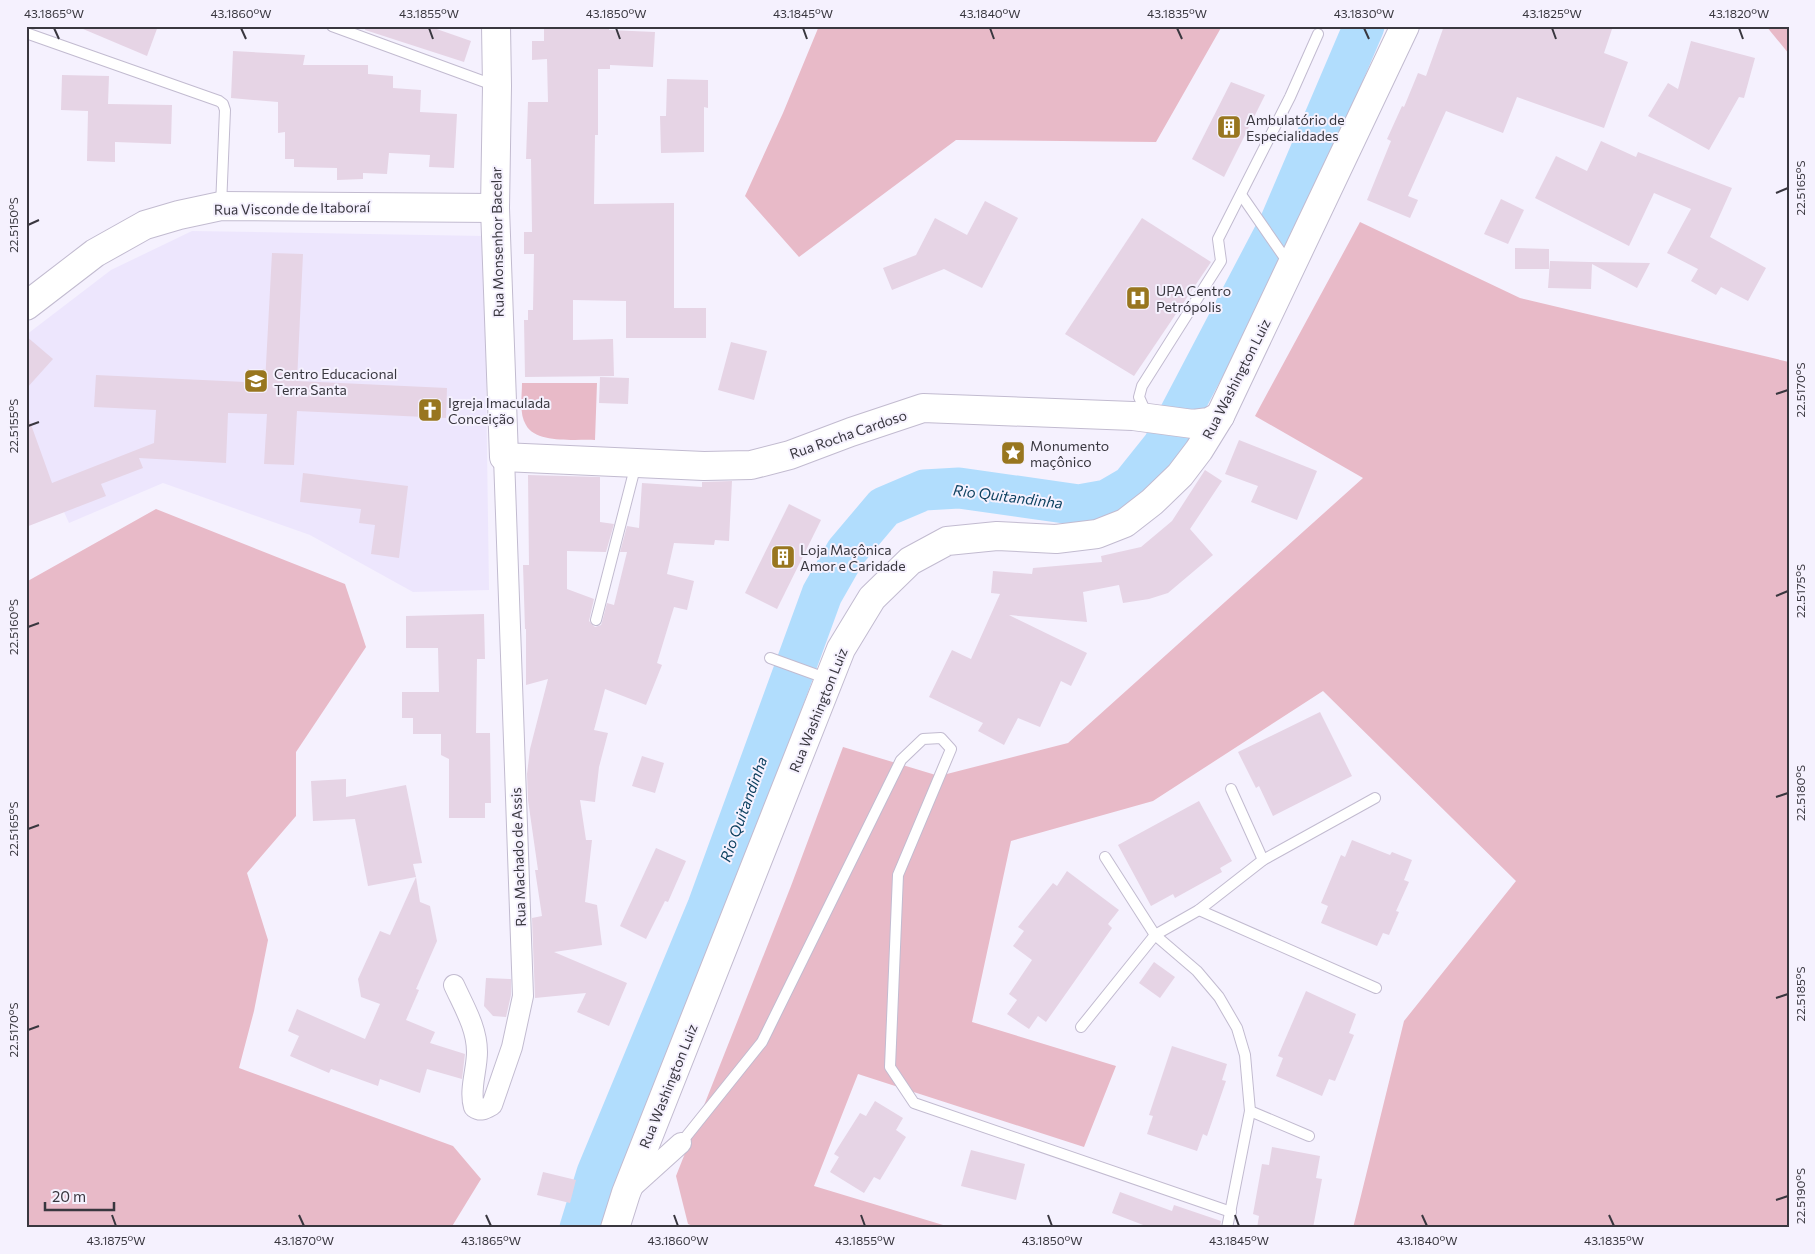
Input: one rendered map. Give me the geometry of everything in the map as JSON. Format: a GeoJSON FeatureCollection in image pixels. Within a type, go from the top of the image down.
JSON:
{"type":"FeatureCollection","features":[{"type":"Feature","properties":{"kind":"main road","name":"Rua Monsenhor Bacelar"},"geometry":{"type":"LineString","coordinates":[[496,26],[495,208],[504,458]]}},
{"type":"Feature","properties":{"kind":"main road","name":"Rua Washington Luiz"},"geometry":{"type":"LineString","coordinates":[[1220,416],[1404,26]]}},
{"type":"Feature","properties":{"kind":"main road","name":"Rua Visconde de Itaboraí"},"geometry":{"type":"LineString","coordinates":[[26,306],[95,254],[145,225],[179,215],[222,206],[495,208]]}},
{"type":"Feature","properties":{"kind":"main road","name":"Rua Rocha Cardoso"},"geometry":{"type":"LineString","coordinates":[[504,458],[704,466],[751,465],[790,455],[923,408],[1149,418],[1196,437],[1209,422],[1220,416]]}},
{"type":"Feature","properties":{"kind":"main road","name":"Rua Washington Luiz"},"geometry":{"type":"LineString","coordinates":[[615,1228],[626,1193],[841,649],[872,598],[910,561],[947,541],[997,536],[1056,539],[1097,534],[1125,523],[1152,502],[1180,475],[1196,437]]}},
{"type":"Feature","properties":{"kind":"street","name":"Rua Machado de Assis"},"geometry":{"type":"LineString","coordinates":[[454,986],[474,1027],[476,1069],[472,1100],[474,1107],[478,1110],[484,1110],[492,1104],[512,1048],[523,996],[504,458]]}},
{"type":"Feature","properties":{"kind":"street"},"geometry":{"type":"LineString","coordinates":[[626,1193],[680,1143]]}},
{"type":"Feature","properties":{"kind":"lane"},"geometry":{"type":"LineString","coordinates":[[332,26],[497,86]]}},
{"type":"Feature","properties":{"kind":"lane"},"geometry":{"type":"LineString","coordinates":[[26,33],[223,104],[225,110],[222,206]]}},
{"type":"Feature","properties":{"kind":"lane"},"geometry":{"type":"LineString","coordinates":[[1149,418],[1139,397],[1142,386],[1221,261],[1218,239],[1242,196],[1290,98],[1318,34]]}},
{"type":"Feature","properties":{"kind":"lane"},"geometry":{"type":"LineString","coordinates":[[1242,196],[1291,267]]}},
{"type":"Feature","properties":{"kind":"lane"},"geometry":{"type":"LineString","coordinates":[[596,620],[636,463]]}},
{"type":"Feature","properties":{"kind":"lane"},"geometry":{"type":"LineString","coordinates":[[770,658],[829,680]]}},
{"type":"Feature","properties":{"kind":"lane"},"geometry":{"type":"LineString","coordinates":[[680,1143],[762,1042],[902,760],[923,739],[941,738],[951,749],[898,875],[890,1067],[914,1103],[1231,1212]]}},
{"type":"Feature","properties":{"kind":"lane"},"geometry":{"type":"LineString","coordinates":[[1231,790],[1263,860]]}},
{"type":"Feature","properties":{"kind":"lane"},"geometry":{"type":"LineString","coordinates":[[1080,1027],[1155,935],[1200,910],[1263,860],[1375,798]]}},
{"type":"Feature","properties":{"kind":"lane"},"geometry":{"type":"LineString","coordinates":[[1105,857],[1155,935],[1197,971],[1219,997],[1238,1028],[1245,1055],[1250,1111],[1227,1228]]}},
{"type":"Feature","properties":{"kind":"lane"},"geometry":{"type":"LineString","coordinates":[[1200,910],[1376,988]]}},
{"type":"Feature","properties":{"kind":"lane"},"geometry":{"type":"LineString","coordinates":[[1250,1111],[1309,1136]]}},
{"type":"Feature","properties":{"kind":"shaded area"},"geometry":{"type":"Polygon","coordinates":[[[819,26],[1222,26],[1156,142],[956,140],[799,257],[745,196],[783,113],[819,26]]]}},
{"type":"Feature","properties":{"kind":"shaded area"},"geometry":{"type":"Polygon","coordinates":[[[1766,26],[1789,26],[1789,54],[1766,26]]]}},
{"type":"Feature","properties":{"kind":"shaded area"},"geometry":{"type":"Polygon","coordinates":[[[1360,222],[1520,298],[1789,362],[1789,1228],[1353,1228],[1404,1021],[1516,881],[1323,691],[1153,801],[1011,841],[972,1022],[1116,1066],[1084,1147],[858,1074],[814,1186],[953,1228],[698,1228],[688,1224],[676,1176],[791,886],[843,747],[939,776],[1068,743],[1363,478],[1255,416],[1360,222]]]}},
{"type":"Feature","properties":{"kind":"shaded area","name":"Centro Educacional Terra Santa"},"geometry":{"type":"Polygon","coordinates":[[[192,231],[484,236],[489,590],[413,592],[310,535],[163,483],[69,523],[26,428],[26,335],[111,270],[192,231]]]}},
{"type":"Feature","properties":{"kind":"shaded area"},"geometry":{"type":"Polygon","coordinates":[[[522,383],[597,383],[595,440],[547,438],[531,431],[522,416],[522,383]]]}},
{"type":"Feature","properties":{"kind":"shaded area"},"geometry":{"type":"Polygon","coordinates":[[[156,509],[345,584],[366,647],[296,752],[296,816],[247,873],[268,940],[254,1011],[239,1068],[453,1146],[481,1179],[451,1228],[26,1228],[26,582],[156,509]]]}},
{"type":"Feature","properties":{"kind":"building"},"geometry":{"type":"Polygon","coordinates":[[[76,26],[158,26],[147,56],[76,26]]]}},
{"type":"Feature","properties":{"kind":"building"},"geometry":{"type":"Polygon","coordinates":[[[366,26],[428,26],[471,41],[464,62],[365,30],[366,26]]]}},
{"type":"Feature","properties":{"kind":"building"},"geometry":{"type":"Polygon","coordinates":[[[609,26],[609,30],[655,32],[653,67],[610,65],[610,69],[598,69],[598,135],[595,135],[594,204],[674,203],[674,308],[706,308],[706,338],[626,338],[626,301],[573,300],[573,340],[613,339],[614,376],[525,377],[524,320],[528,320],[528,310],[533,310],[534,254],[524,254],[524,232],[532,232],[531,159],[526,159],[528,102],[548,102],[547,59],[532,60],[532,41],[544,41],[544,27],[609,26]]]}},
{"type":"Feature","properties":{"kind":"building"},"geometry":{"type":"Polygon","coordinates":[[[1444,26],[1613,26],[1604,53],[1628,62],[1604,128],[1517,97],[1503,133],[1446,111],[1408,196],[1418,200],[1410,218],[1367,200],[1391,141],[1387,139],[1402,106],[1404,107],[1418,73],[1426,76],[1444,26]]]}},
{"type":"Feature","properties":{"kind":"building"},"geometry":{"type":"Polygon","coordinates":[[[1691,41],[1755,58],[1744,98],[1739,97],[1709,150],[1648,116],[1668,83],[1678,89],[1691,41]]]}},
{"type":"Feature","properties":{"kind":"building"},"geometry":{"type":"Polygon","coordinates":[[[233,51],[305,55],[303,65],[368,65],[368,74],[393,76],[393,88],[421,90],[420,112],[457,114],[454,168],[429,167],[430,155],[389,153],[387,174],[363,173],[363,179],[337,180],[337,168],[294,167],[294,159],[285,159],[285,132],[278,133],[278,102],[231,98],[233,51]]]}},
{"type":"Feature","properties":{"kind":"building"},"geometry":{"type":"Polygon","coordinates":[[[62,75],[109,76],[108,104],[172,105],[171,144],[115,142],[115,162],[87,161],[88,111],[61,110],[62,75]]]}},
{"type":"Feature","properties":{"kind":"building"},"geometry":{"type":"Polygon","coordinates":[[[667,79],[708,80],[708,108],[704,107],[704,152],[661,153],[660,116],[666,116],[667,79]]]}},
{"type":"Feature","properties":{"kind":"building","name":"Ambulatório de Especialidades"},"geometry":{"type":"Polygon","coordinates":[[[1231,82],[1265,95],[1224,177],[1192,159],[1231,82]]]}},
{"type":"Feature","properties":{"kind":"building"},"geometry":{"type":"Polygon","coordinates":[[[1601,141],[1636,157],[1638,152],[1732,188],[1710,237],[1766,268],[1748,301],[1721,287],[1716,295],[1691,281],[1698,269],[1667,253],[1691,209],[1654,193],[1629,246],[1535,198],[1556,156],[1587,171],[1601,141]]]}},
{"type":"Feature","properties":{"kind":"building"},"geometry":{"type":"Polygon","coordinates":[[[1501,199],[1524,210],[1508,244],[1484,234],[1501,199]]]}},
{"type":"Feature","properties":{"kind":"building"},"geometry":{"type":"Polygon","coordinates":[[[985,201],[1018,218],[982,288],[944,269],[892,290],[883,268],[916,255],[935,218],[967,235],[985,201]]]}},
{"type":"Feature","properties":{"kind":"building","name":"UPA Centro Petrópolis"},"geometry":{"type":"Polygon","coordinates":[[[1142,218],[1211,262],[1134,376],[1065,334],[1142,218]]]}},
{"type":"Feature","properties":{"kind":"building"},"geometry":{"type":"Polygon","coordinates":[[[1515,248],[1549,249],[1549,269],[1515,269],[1515,248]]]}},
{"type":"Feature","properties":{"kind":"building"},"geometry":{"type":"Polygon","coordinates":[[[272,253],[303,254],[297,381],[447,388],[446,418],[297,411],[294,465],[264,464],[267,414],[228,413],[226,463],[139,458],[143,468],[101,484],[106,496],[26,527],[26,419],[29,419],[52,483],[154,443],[156,410],[94,407],[96,375],[265,383],[272,253]]]}},
{"type":"Feature","properties":{"kind":"building"},"geometry":{"type":"Polygon","coordinates":[[[1550,261],[1650,263],[1637,288],[1592,264],[1591,289],[1548,288],[1550,261]]]}},
{"type":"Feature","properties":{"kind":"building"},"geometry":{"type":"Polygon","coordinates":[[[26,336],[53,359],[26,389],[26,336]]]}},
{"type":"Feature","properties":{"kind":"building"},"geometry":{"type":"Polygon","coordinates":[[[731,342],[767,351],[754,400],[718,390],[731,342]]]}},
{"type":"Feature","properties":{"kind":"building"},"geometry":{"type":"Polygon","coordinates":[[[600,377],[629,378],[628,404],[599,403],[600,377]]]}},
{"type":"Feature","properties":{"kind":"building"},"geometry":{"type":"Polygon","coordinates":[[[1239,440],[1317,471],[1297,520],[1251,502],[1258,486],[1225,474],[1239,440]]]}},
{"type":"Feature","properties":{"kind":"building"},"geometry":{"type":"Polygon","coordinates":[[[1205,470],[1222,481],[1190,529],[1213,555],[1168,593],[1149,599],[1123,603],[1119,585],[1083,592],[1087,622],[1009,615],[1087,653],[1071,686],[1061,681],[1040,727],[1018,718],[1004,745],[978,731],[983,723],[929,697],[952,650],[971,659],[1000,594],[991,593],[993,571],[1032,574],[1033,568],[1102,562],[1101,556],[1141,547],[1172,521],[1205,470]]]}},
{"type":"Feature","properties":{"kind":"building"},"geometry":{"type":"Polygon","coordinates":[[[303,473],[408,486],[399,558],[371,554],[375,525],[359,523],[361,509],[300,502],[303,473]]]}},
{"type":"Feature","properties":{"kind":"building"},"geometry":{"type":"Polygon","coordinates":[[[528,475],[600,477],[600,522],[614,524],[606,552],[567,551],[567,589],[594,599],[589,621],[595,627],[601,625],[607,603],[614,605],[627,552],[620,552],[627,526],[639,528],[642,483],[702,487],[702,482],[732,481],[729,541],[715,540],[714,545],[674,543],[667,574],[694,581],[687,610],[674,607],[657,663],[662,665],[646,705],[605,689],[594,730],[608,733],[599,767],[595,802],[580,800],[586,840],[592,840],[585,902],[597,905],[602,945],[554,952],[627,983],[609,1026],[577,1012],[586,993],[535,998],[532,918],[542,916],[535,870],[538,870],[528,800],[527,774],[530,749],[548,679],[526,685],[523,565],[529,565],[528,475]]]}},
{"type":"Feature","properties":{"kind":"building","name":"Loja Maçônica Amor e Caridade"},"geometry":{"type":"Polygon","coordinates":[[[789,504],[821,520],[777,609],[745,593],[789,504]]]}},
{"type":"Feature","properties":{"kind":"building"},"geometry":{"type":"Polygon","coordinates":[[[484,614],[485,659],[477,659],[476,733],[490,733],[491,803],[485,803],[485,818],[449,818],[449,759],[441,755],[441,734],[413,734],[413,718],[402,718],[402,692],[439,692],[438,648],[406,648],[406,616],[484,614]]]}},
{"type":"Feature","properties":{"kind":"building"},"geometry":{"type":"Polygon","coordinates":[[[1320,712],[1352,776],[1273,816],[1259,786],[1256,788],[1238,752],[1320,712]]]}},
{"type":"Feature","properties":{"kind":"building"},"geometry":{"type":"Polygon","coordinates":[[[642,756],[664,763],[655,793],[632,786],[642,756]]]}},
{"type":"Feature","properties":{"kind":"building"},"geometry":{"type":"Polygon","coordinates":[[[346,779],[346,797],[406,785],[422,863],[413,864],[416,877],[368,886],[355,819],[313,821],[311,781],[346,779]]]}},
{"type":"Feature","properties":{"kind":"building"},"geometry":{"type":"Polygon","coordinates":[[[1199,801],[1232,861],[1220,868],[1222,872],[1175,898],[1173,894],[1151,906],[1118,845],[1199,801]]]}},
{"type":"Feature","properties":{"kind":"building"},"geometry":{"type":"Polygon","coordinates":[[[1352,840],[1390,855],[1392,852],[1412,860],[1404,880],[1409,882],[1396,911],[1399,912],[1389,935],[1383,933],[1377,946],[1321,923],[1328,906],[1321,903],[1341,855],[1345,857],[1352,840]]]}},
{"type":"Feature","properties":{"kind":"building"},"geometry":{"type":"Polygon","coordinates":[[[656,848],[686,861],[668,902],[665,901],[646,939],[620,926],[656,848]]]}},
{"type":"Feature","properties":{"kind":"building"},"geometry":{"type":"Polygon","coordinates":[[[1067,871],[1119,910],[1108,924],[1112,928],[1046,1022],[1038,1016],[1029,1029],[1007,1014],[1017,1000],[1009,994],[1032,960],[1013,946],[1024,931],[1018,927],[1053,883],[1057,886],[1067,871]]]}},
{"type":"Feature","properties":{"kind":"building"},"geometry":{"type":"Polygon","coordinates":[[[416,877],[420,902],[430,906],[437,941],[416,989],[419,990],[406,1020],[435,1032],[430,1043],[465,1054],[462,1079],[427,1069],[420,1093],[380,1079],[378,1086],[331,1069],[329,1073],[290,1056],[299,1036],[288,1031],[297,1009],[365,1039],[380,1004],[361,997],[358,979],[380,931],[390,935],[416,877]]]}},
{"type":"Feature","properties":{"kind":"building"},"geometry":{"type":"Polygon","coordinates":[[[1154,962],[1175,977],[1160,998],[1139,983],[1154,962]]]}},
{"type":"Feature","properties":{"kind":"building"},"geometry":{"type":"Polygon","coordinates":[[[486,978],[511,979],[511,995],[506,1017],[493,1016],[484,1006],[486,978]]]}},
{"type":"Feature","properties":{"kind":"building"},"geometry":{"type":"Polygon","coordinates":[[[1306,991],[1356,1014],[1349,1033],[1354,1035],[1335,1081],[1329,1079],[1322,1096],[1276,1076],[1283,1058],[1278,1056],[1306,991]]]}},
{"type":"Feature","properties":{"kind":"building"},"geometry":{"type":"Polygon","coordinates":[[[1172,1046],[1227,1064],[1222,1080],[1226,1081],[1207,1136],[1203,1134],[1197,1151],[1147,1134],[1153,1116],[1149,1115],[1172,1046]]]}},
{"type":"Feature","properties":{"kind":"building"},"geometry":{"type":"Polygon","coordinates":[[[875,1101],[903,1118],[896,1130],[906,1137],[880,1180],[874,1177],[864,1193],[830,1172],[839,1157],[834,1154],[860,1113],[866,1116],[875,1101]]]}},
{"type":"Feature","properties":{"kind":"building"},"geometry":{"type":"Polygon","coordinates":[[[1272,1147],[1320,1156],[1316,1178],[1322,1179],[1313,1228],[1257,1228],[1259,1216],[1253,1214],[1262,1164],[1269,1165],[1272,1147]]]}},
{"type":"Feature","properties":{"kind":"building"},"geometry":{"type":"Polygon","coordinates":[[[971,1150],[1025,1164],[1016,1200],[961,1186],[971,1150]]]}},
{"type":"Feature","properties":{"kind":"building"},"geometry":{"type":"Polygon","coordinates":[[[543,1172],[576,1180],[570,1203],[537,1195],[543,1172]]]}},
{"type":"Feature","properties":{"kind":"building"},"geometry":{"type":"Polygon","coordinates":[[[1120,1192],[1172,1211],[1174,1205],[1221,1221],[1220,1228],[1151,1228],[1112,1213],[1120,1192]]]}},
{"type":"Feature","properties":{"kind":"waterway","name":"Rio Quitandinha"},"geometry":{"type":"LineString","coordinates":[[580,1228],[597,1173],[708,906],[822,594],[846,552],[884,507],[924,490],[959,488],[1079,505],[1107,500],[1131,486],[1163,446],[1280,223],[1364,26]]}},
{"type":"Feature","properties":{"kind":"place","name":"Ambulatório de Especialidades"},"geometry":{"type":"Point","coordinates":[1229,127]}},
{"type":"Feature","properties":{"kind":"place","name":"UPA Centro Petrópolis"},"geometry":{"type":"Point","coordinates":[1138,298]}},
{"type":"Feature","properties":{"kind":"place","name":"Centro Educacional Terra Santa"},"geometry":{"type":"Point","coordinates":[256,381]}},
{"type":"Feature","properties":{"kind":"place","name":"Igreja Imaculada Conceição"},"geometry":{"type":"Point","coordinates":[430,410]}},
{"type":"Feature","properties":{"kind":"place","name":"Monumento maçônico"},"geometry":{"type":"Point","coordinates":[1013,453]}},
{"type":"Feature","properties":{"kind":"place","name":"Loja Maçônica Amor e Caridade"},"geometry":{"type":"Point","coordinates":[783,557]}}]}
